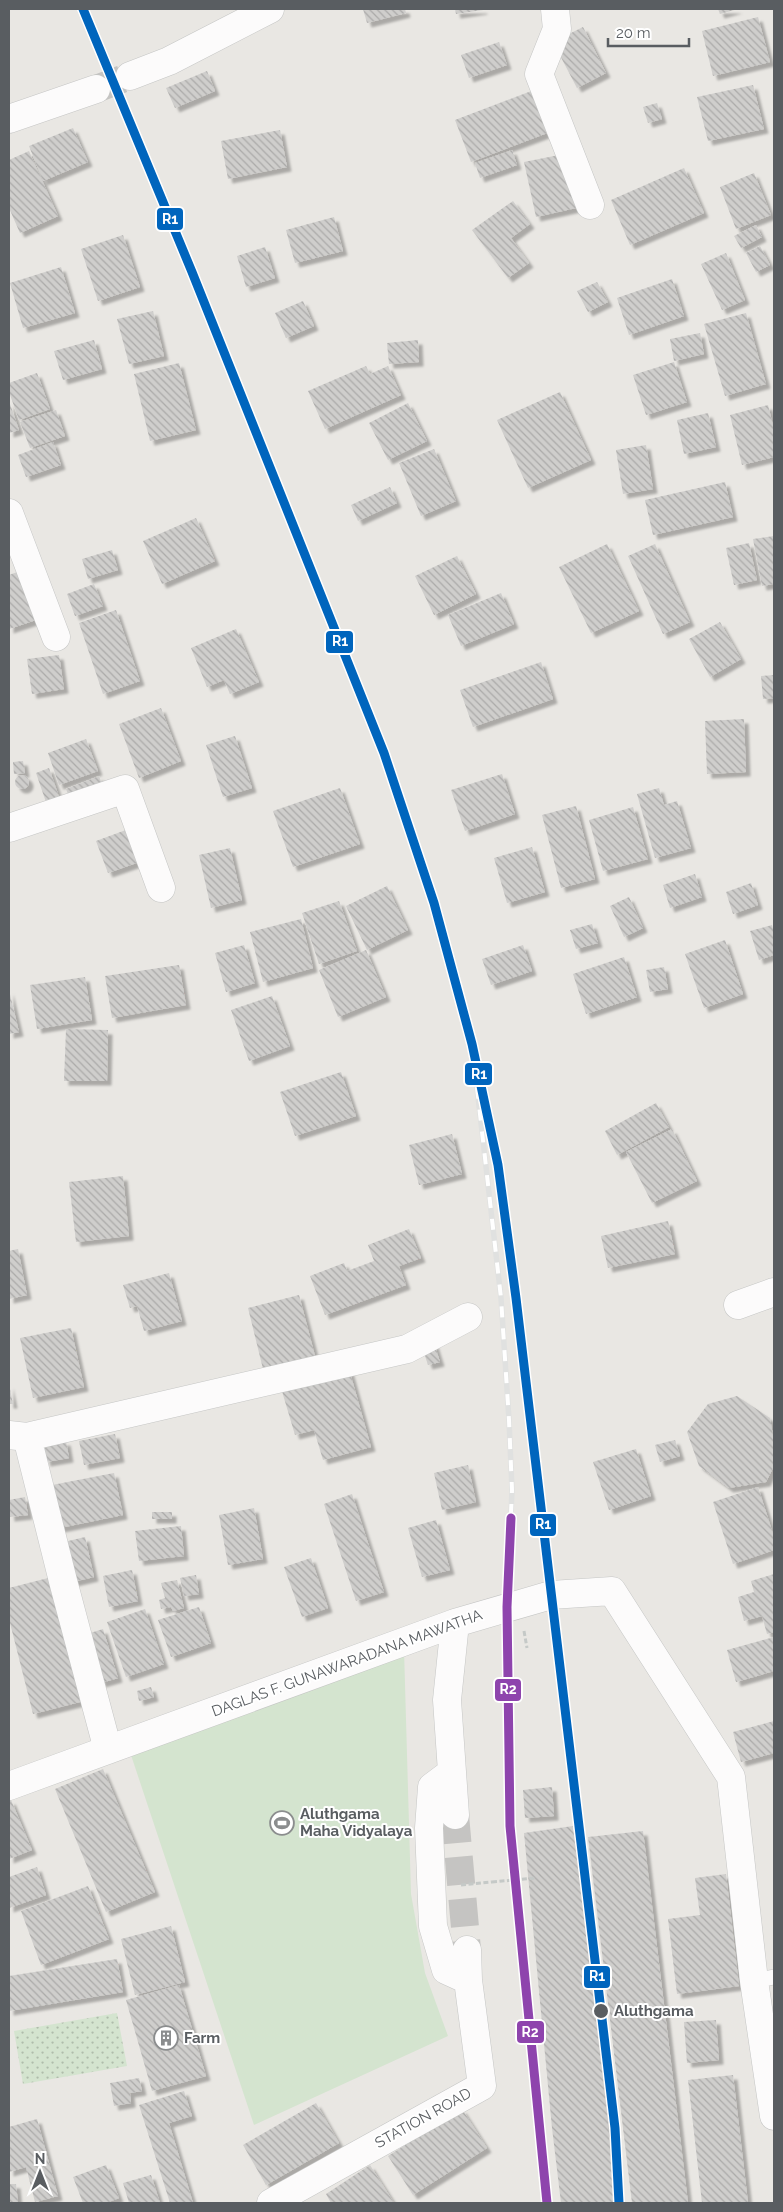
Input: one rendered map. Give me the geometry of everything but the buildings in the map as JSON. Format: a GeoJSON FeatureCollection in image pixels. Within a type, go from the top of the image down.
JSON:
{"type":"FeatureCollection","features":[{"type":"Feature","properties":{"kind":"street"},"geometry":{"type":"LineString","coordinates":[[130,76],[169,61],[270,9]]}},
{"type":"Feature","properties":{"kind":"street"},"geometry":{"type":"LineString","coordinates":[[556,9],[557,29],[539,74],[590,205]]}},
{"type":"Feature","properties":{"kind":"street"},"geometry":{"type":"LineString","coordinates":[[9,119],[96,89]]}},
{"type":"Feature","properties":{"kind":"street"},"geometry":{"type":"LineString","coordinates":[[9,513],[56,637]]}},
{"type":"Feature","properties":{"kind":"street"},"geometry":{"type":"LineString","coordinates":[[9,828],[125,789],[161,888]]}},
{"type":"Feature","properties":{"kind":"street"},"geometry":{"type":"LineString","coordinates":[[738,1305],[774,1292]]}},
{"type":"Feature","properties":{"kind":"street"},"geometry":{"type":"LineString","coordinates":[[108,1750],[63,1581],[18,1436],[407,1349],[468,1317]]}},
{"type":"Feature","properties":{"kind":"street","name":"DAGLAS F. GUNAWARADANA MAWATHA"},"geometry":{"type":"LineString","coordinates":[[9,1786],[454,1623],[551,1595],[612,1591],[731,1778],[764,1979],[774,2116]]}},
{"type":"Feature","properties":{"kind":"street"},"geometry":{"type":"LineString","coordinates":[[454,1623],[447,1700],[455,1815]]}},
{"type":"Feature","properties":{"kind":"street"},"geometry":{"type":"LineString","coordinates":[[452,1772],[432,1787],[429,1828],[433,1926],[446,1970],[468,1980]]}},
{"type":"Feature","properties":{"kind":"street","name":"STATION ROAD"},"geometry":{"type":"LineString","coordinates":[[271,2203],[482,2086],[468,1980],[467,1950]]}},
{"type":"Feature","properties":{"kind":"path"},"geometry":{"type":"LineString","coordinates":[[461,1885],[536,1878]]}},
{"type":"Feature","properties":{"kind":"green space","name":"Aluthgama Maha Vidyalaya"},"geometry":{"type":"Polygon","coordinates":[[[404,1649],[411,1894],[425,1973],[448,2036],[254,2125],[130,1752],[404,1649]]]}},
{"type":"Feature","properties":{"kind":"green space"},"geometry":{"type":"Polygon","coordinates":[[[117,2013],[127,2066],[23,2084],[14,2031],[117,2013]]]}},
{"type":"Feature","properties":{"kind":"tunnel"},"geometry":{"type":"LineString","coordinates":[[96,89],[130,76]]}},
{"type":"Feature","properties":{"kind":"tunnel"},"geometry":{"type":"LineString","coordinates":[[455,1815],[467,1950]]}},
{"type":"Feature","properties":{"kind":"railway"},"geometry":{"type":"LineString","coordinates":[[472,1044],[501,1298],[509,1420],[512,1490],[507,1607],[510,1826],[547,2203]]}},
{"type":"Feature","properties":{"kind":"transit line","name":"R1"},"geometry":{"type":"LineString","coordinates":[[83,9],[192,272],[384,753],[434,903],[472,1044],[498,1165],[516,1298],[615,2128],[619,2203]]}},
{"type":"Feature","properties":{"kind":"transit line","name":"R2"},"geometry":{"type":"LineString","coordinates":[[511,1518],[507,1607],[510,1826],[547,2203]]}},
{"type":"Feature","properties":{"kind":"place","name":"Aluthgama Maha Vidyalaya"},"geometry":{"type":"Point","coordinates":[282,1823]}},
{"type":"Feature","properties":{"kind":"place","name":"Aluthgama"},"geometry":{"type":"Point","coordinates":[601,2011]}},
{"type":"Feature","properties":{"kind":"place","name":"Farm"},"geometry":{"type":"Point","coordinates":[166,2038]}}]}
